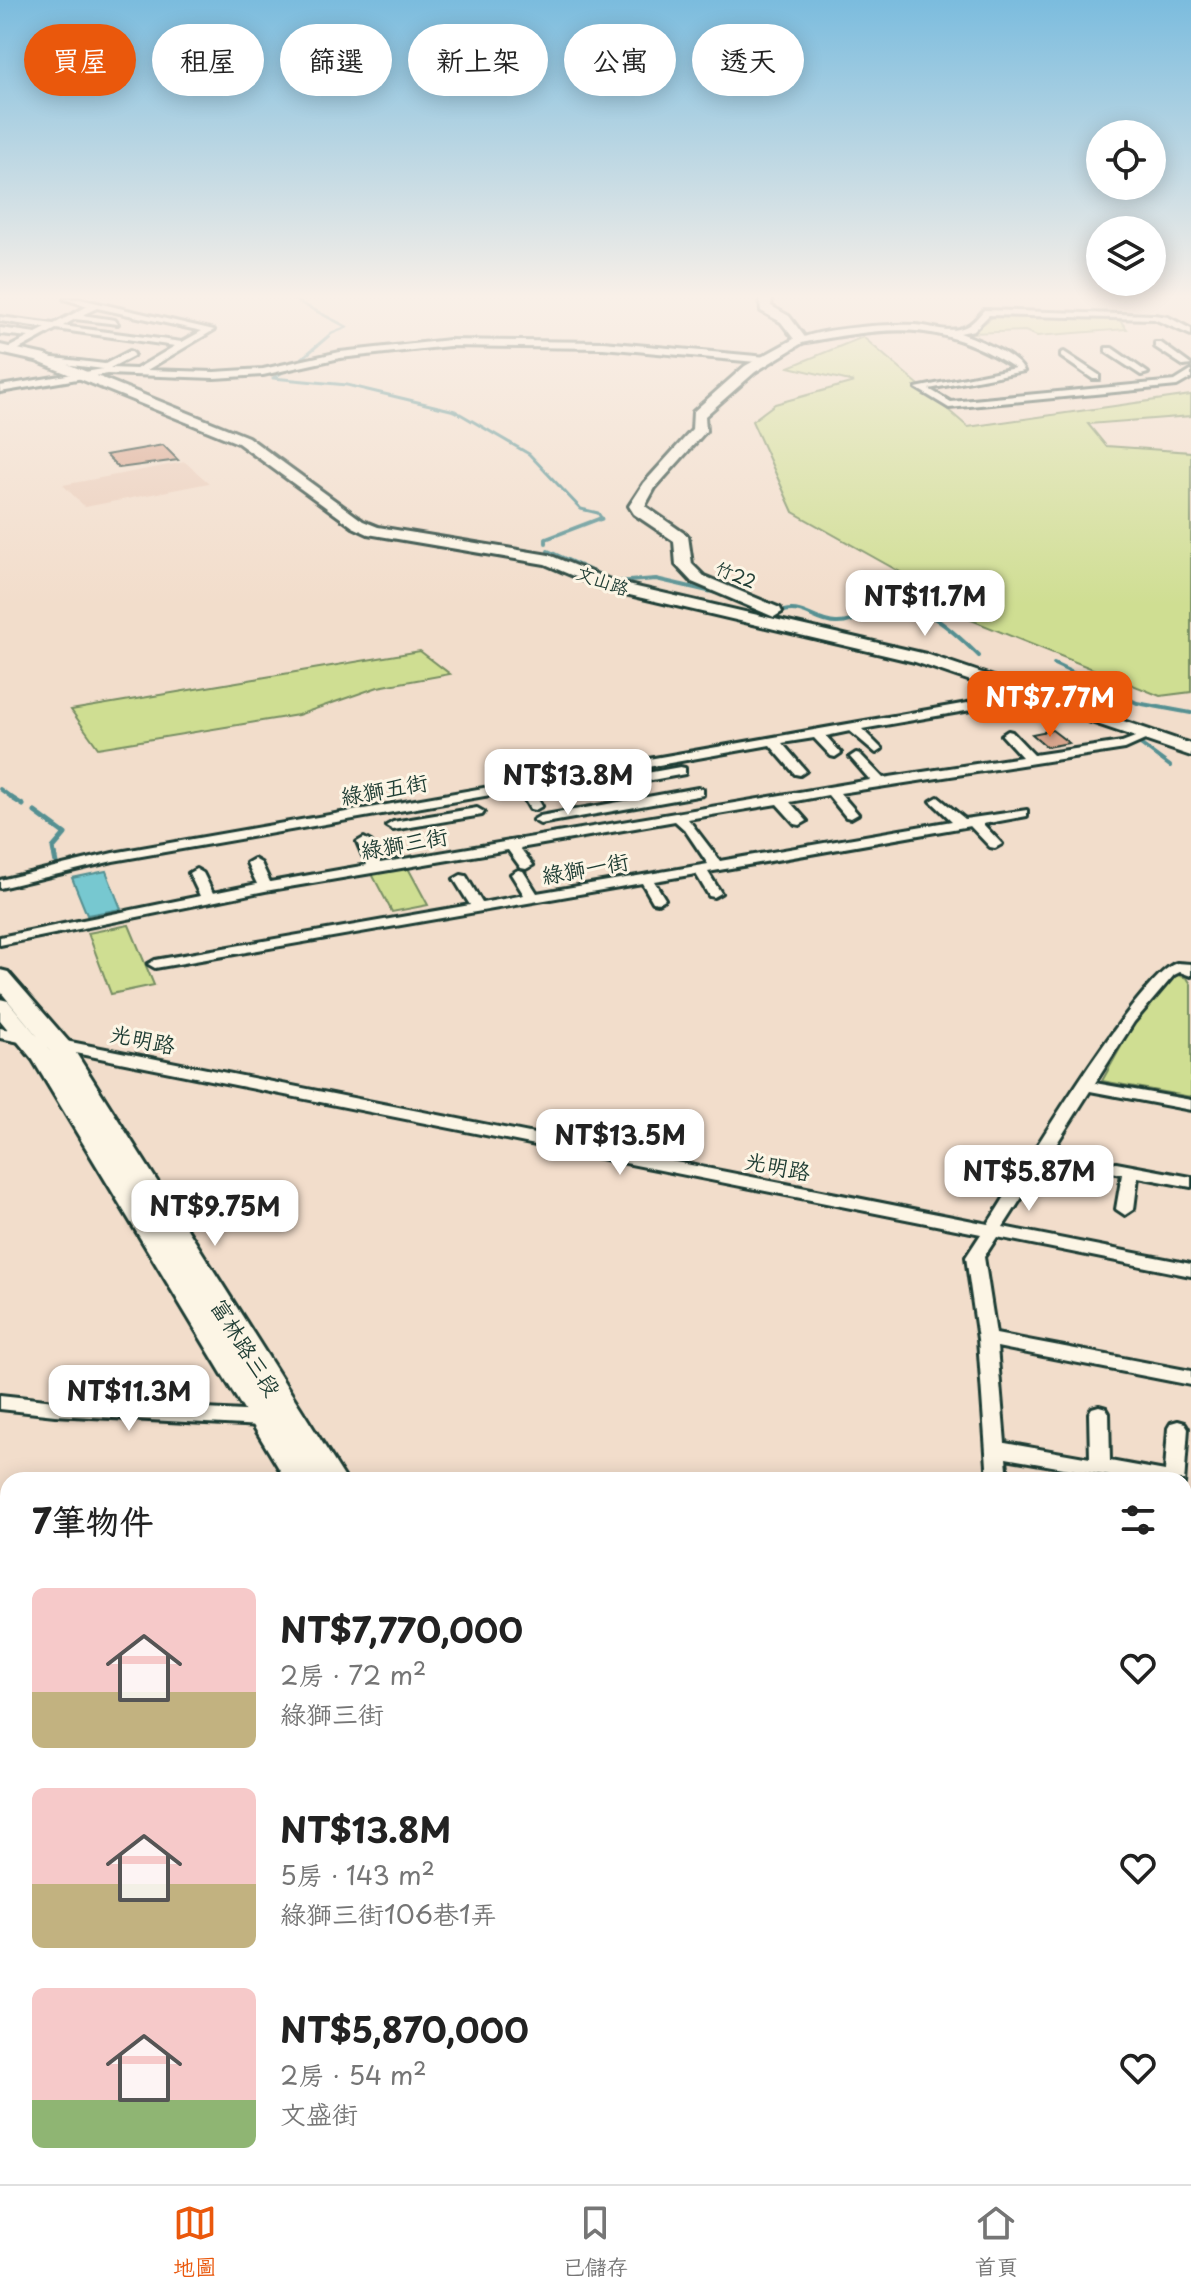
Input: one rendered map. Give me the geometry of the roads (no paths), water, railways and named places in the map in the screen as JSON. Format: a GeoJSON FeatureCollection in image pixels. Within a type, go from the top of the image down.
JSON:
{"type":"FeatureCollection","features":[{"type":"Feature","properties":{"kind":"main road","name":"文山路"},"geometry":{"type":"LineString","coordinates":[[152,401],[243,440],[358,524],[374,531],[549,560],[610,586],[955,668],[1191,750]]}},
{"type":"Feature","properties":{"kind":"main road","name":"竹22"},"geometry":{"type":"LineString","coordinates":[[713,401],[698,415],[699,431],[649,486],[637,506],[639,511],[682,539],[684,565],[698,579],[819,635]]}},
{"type":"Feature","properties":{"kind":"main road","name":"富林路三段"},"geometry":{"type":"LineString","coordinates":[[0,977],[57,1042],[326,1472]]}},
{"type":"Feature","properties":{"kind":"main road","name":"富林路三段"},"geometry":{"type":"LineString","coordinates":[[0,1006],[60,1084],[296,1472]]}},
{"type":"Feature","properties":{"kind":"street"},"geometry":{"type":"LineString","coordinates":[[942,401],[949,405],[991,401]]}},
{"type":"Feature","properties":{"kind":"street","name":"綠獅五街"},"geometry":{"type":"LineString","coordinates":[[0,884],[113,857],[1013,699]]}},
{"type":"Feature","properties":{"kind":"street"},"geometry":{"type":"LineString","coordinates":[[852,727],[876,749]]}},
{"type":"Feature","properties":{"kind":"street"},"geometry":{"type":"LineString","coordinates":[[817,733],[835,753]]}},
{"type":"Feature","properties":{"kind":"street"},"geometry":{"type":"LineString","coordinates":[[1008,735],[1031,759]]}},
{"type":"Feature","properties":{"kind":"street","name":"綠獅三街"},"geometry":{"type":"LineString","coordinates":[[0,941],[265,887],[830,790],[1125,745],[1148,736]]}},
{"type":"Feature","properties":{"kind":"street"},"geometry":{"type":"LineString","coordinates":[[773,741],[800,771]]}},
{"type":"Feature","properties":{"kind":"street"},"geometry":{"type":"LineString","coordinates":[[856,757],[879,782]]}},
{"type":"Feature","properties":{"kind":"street"},"geometry":{"type":"LineString","coordinates":[[619,782],[680,771]]}},
{"type":"Feature","properties":{"kind":"street"},"geometry":{"type":"LineString","coordinates":[[924,775],[943,798],[995,844]]}},
{"type":"Feature","properties":{"kind":"street"},"geometry":{"type":"LineString","coordinates":[[522,784],[535,806]]}},
{"type":"Feature","properties":{"kind":"street"},"geometry":{"type":"LineString","coordinates":[[830,790],[851,814]]}},
{"type":"Feature","properties":{"kind":"street"},"geometry":{"type":"LineString","coordinates":[[540,820],[698,792]]}},
{"type":"Feature","properties":{"kind":"street"},"geometry":{"type":"LineString","coordinates":[[781,800],[800,821]]}},
{"type":"Feature","properties":{"kind":"street"},"geometry":{"type":"LineString","coordinates":[[393,826],[477,812]]}},
{"type":"Feature","properties":{"kind":"street","name":"綠獅一街"},"geometry":{"type":"LineString","coordinates":[[155,964],[1022,813]]}},
{"type":"Feature","properties":{"kind":"street"},"geometry":{"type":"LineString","coordinates":[[678,817],[690,827],[717,867]]}},
{"type":"Feature","properties":{"kind":"street"},"geometry":{"type":"LineString","coordinates":[[364,842],[376,870]]}},
{"type":"Feature","properties":{"kind":"street"},"geometry":{"type":"LineString","coordinates":[[512,846],[533,898]]}},
{"type":"Feature","properties":{"kind":"street"},"geometry":{"type":"LineString","coordinates":[[254,863],[265,887]]}},
{"type":"Feature","properties":{"kind":"street"},"geometry":{"type":"LineString","coordinates":[[700,870],[714,893]]}},
{"type":"Feature","properties":{"kind":"street"},"geometry":{"type":"LineString","coordinates":[[196,873],[208,898]]}},
{"type":"Feature","properties":{"kind":"street"},"geometry":{"type":"LineString","coordinates":[[461,879],[478,907]]}},
{"type":"Feature","properties":{"kind":"street"},"geometry":{"type":"LineString","coordinates":[[646,879],[658,899]]}},
{"type":"Feature","properties":{"kind":"street"},"geometry":{"type":"LineString","coordinates":[[997,1472],[987,1339],[975,1257],[1128,1020],[1169,972],[1177,967],[1189,970]]}},
{"type":"Feature","properties":{"kind":"street","name":"光明路"},"geometry":{"type":"LineString","coordinates":[[0,1033],[1191,1270]]}},
{"type":"Feature","properties":{"kind":"street"},"geometry":{"type":"LineString","coordinates":[[1087,1086],[1191,1105]]}},
{"type":"Feature","properties":{"kind":"street"},"geometry":{"type":"LineString","coordinates":[[1043,1154],[1191,1182]]}},
{"type":"Feature","properties":{"kind":"street"},"geometry":{"type":"LineString","coordinates":[[1125,1209],[1131,1171]]}},
{"type":"Feature","properties":{"kind":"street"},"geometry":{"type":"LineString","coordinates":[[987,1339],[1191,1378]]}},
{"type":"Feature","properties":{"kind":"street"},"geometry":{"type":"LineString","coordinates":[[0,1402],[55,1408],[262,1419]]}},
{"type":"Feature","properties":{"kind":"street"},"geometry":{"type":"LineString","coordinates":[[1099,1413],[1100,1467]]}},
{"type":"Feature","properties":{"kind":"street"},"geometry":{"type":"LineString","coordinates":[[1175,1472],[1178,1428]]}},
{"type":"Feature","properties":{"kind":"street"},"geometry":{"type":"LineString","coordinates":[[996,1449],[1129,1472]]}},
{"type":"Feature","properties":{"kind":"water"},"geometry":{"type":"Polygon","coordinates":[[[106,871],[121,909],[87,915],[72,878],[106,871]]]}},
{"type":"Feature","properties":{"kind":"waterway"},"geometry":{"type":"LineString","coordinates":[[413,401],[455,411],[529,454],[581,509],[598,513],[602,519],[599,520]]}},
{"type":"Feature","properties":{"kind":"waterway"},"geometry":{"type":"LineString","coordinates":[[546,543],[546,539],[601,518]]}},
{"type":"Feature","properties":{"kind":"waterway"},"geometry":{"type":"LineString","coordinates":[[548,551],[615,582],[656,579],[721,594]]}},
{"type":"Feature","properties":{"kind":"waterway"},"geometry":{"type":"LineString","coordinates":[[784,611],[798,611],[836,623],[883,607],[911,607],[936,619],[979,656]]}},
{"type":"Feature","properties":{"kind":"waterway"},"geometry":{"type":"LineString","coordinates":[[1054,664],[1137,703],[1191,713]]}},
{"type":"Feature","properties":{"kind":"waterway"},"geometry":{"type":"LineString","coordinates":[[1139,743],[1170,766]]}},
{"type":"Feature","properties":{"kind":"waterway"},"geometry":{"type":"LineString","coordinates":[[0,789],[14,799]]}},
{"type":"Feature","properties":{"kind":"waterway"},"geometry":{"type":"LineString","coordinates":[[14,799],[23,805]]}},
{"type":"Feature","properties":{"kind":"waterway"},"geometry":{"type":"LineString","coordinates":[[35,812],[65,834],[53,848],[56,863]]}}]}
